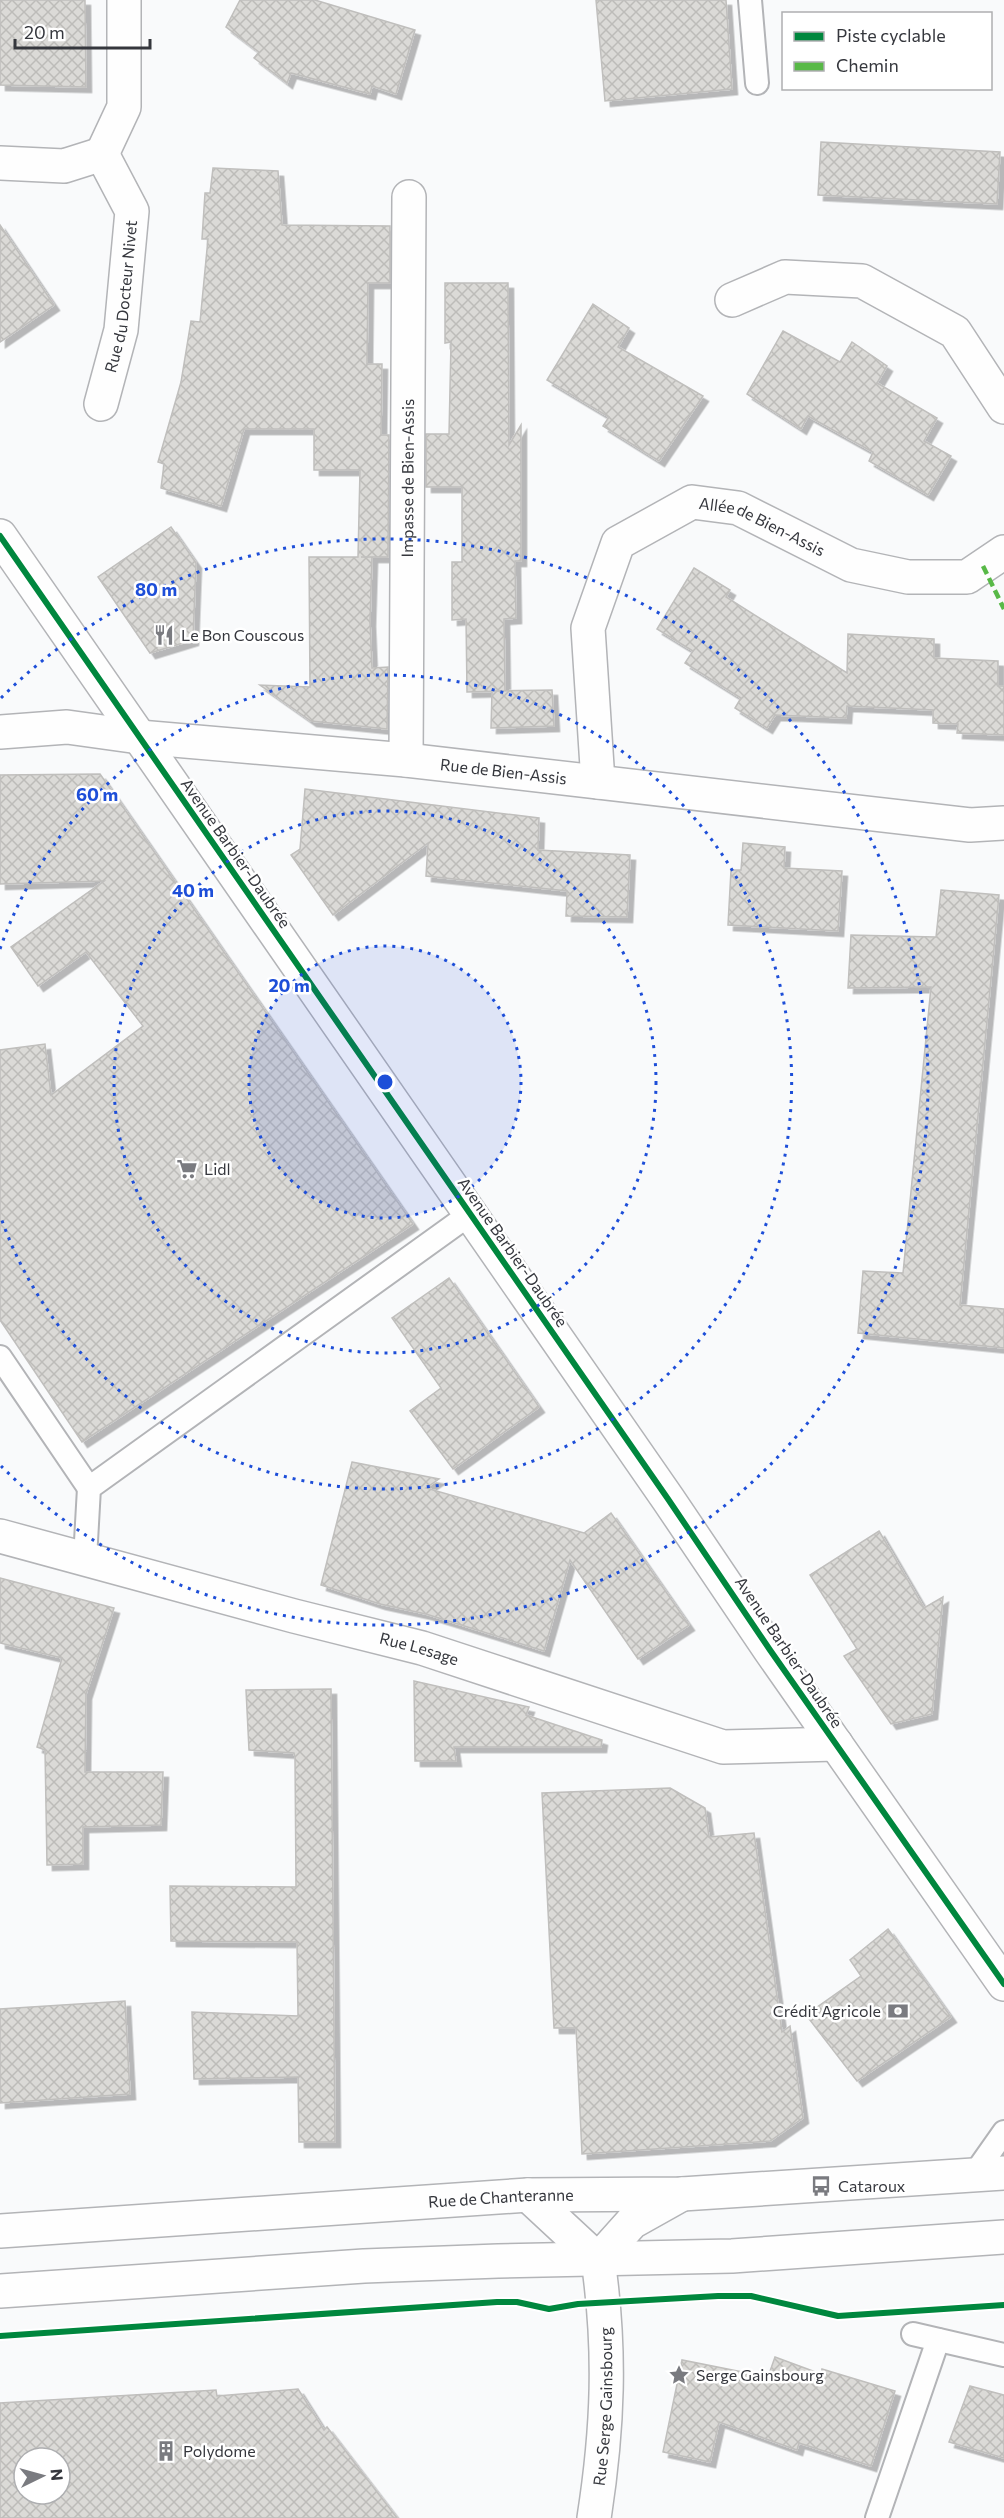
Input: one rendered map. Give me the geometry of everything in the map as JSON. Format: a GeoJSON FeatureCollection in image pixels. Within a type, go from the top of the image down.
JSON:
{"type":"FeatureCollection","features":[{"type":"Feature","properties":{"kind":"street"},"geometry":{"type":"LineString","coordinates":[[0,163],[64,166],[102,154],[124,107],[124,0]]}},
{"type":"Feature","properties":{"kind":"street","name":"Rue du Docteur Nivet"},"geometry":{"type":"LineString","coordinates":[[101,404],[121,330],[132,211],[102,154]]}},
{"type":"Feature","properties":{"kind":"street","name":"Impasse de Bien-Assis"},"geometry":{"type":"LineString","coordinates":[[406,760],[409,198]]}},
{"type":"Feature","properties":{"kind":"street"},"geometry":{"type":"LineString","coordinates":[[732,300],[785,277],[861,281],[954,332],[1004,407]]}},
{"type":"Feature","properties":{"kind":"street","name":"Allée de Bien-Assis"},"geometry":{"type":"LineString","coordinates":[[598,782],[588,628],[618,543],[692,502],[738,508],[851,565],[908,577],[967,578],[1004,552]]}},
{"type":"Feature","properties":{"kind":"street","name":"Avenue Barbier-Daubrée"},"geometry":{"type":"LineString","coordinates":[[0,536],[836,1744],[999,1969]]}},
{"type":"Feature","properties":{"kind":"street","name":"Rue de Bien-Assis"},"geometry":{"type":"LineString","coordinates":[[0,732],[67,727],[140,737],[406,760],[970,825],[1004,823]]}},
{"type":"Feature","properties":{"kind":"street","name":"Rue Lesage"},"geometry":{"type":"LineString","coordinates":[[0,1536],[422,1648],[723,1747],[836,1744]]}},
{"type":"Feature","properties":{"kind":"street","name":"Rue de Chanteranne"},"geometry":{"type":"LineString","coordinates":[[0,2231],[528,2195],[682,2194],[988,2174]]}},
{"type":"Feature","properties":{"kind":"street"},"geometry":{"type":"LineString","coordinates":[[598,2260],[632,2222],[682,2194]]}},
{"type":"Feature","properties":{"kind":"street"},"geometry":{"type":"LineString","coordinates":[[528,2195],[598,2260]]}},
{"type":"Feature","properties":{"kind":"street"},"geometry":{"type":"LineString","coordinates":[[0,2291],[364,2266],[498,2260],[732,2256],[1004,2237]]}},
{"type":"Feature","properties":{"kind":"street","name":"Rue Serge Gainsbourg"},"geometry":{"type":"LineString","coordinates":[[594,2518],[605,2430],[608,2365],[604,2303],[598,2260]]}},
{"type":"Feature","properties":{"kind":"lane"},"geometry":{"type":"LineString","coordinates":[[750,0],[757,83]]}},
{"type":"Feature","properties":{"kind":"lane"},"geometry":{"type":"LineString","coordinates":[[89,1488],[470,1214]]}},
{"type":"Feature","properties":{"kind":"lane"},"geometry":{"type":"LineString","coordinates":[[0,1357],[89,1488],[85,1559]]}},
{"type":"Feature","properties":{"kind":"lane"},"geometry":{"type":"LineString","coordinates":[[988,2174],[1004,2132]]}},
{"type":"Feature","properties":{"kind":"lane"},"geometry":{"type":"LineString","coordinates":[[913,2334],[1004,2355]]}},
{"type":"Feature","properties":{"kind":"lane"},"geometry":{"type":"LineString","coordinates":[[877,2518],[938,2340]]}},
{"type":"Feature","properties":{"kind":"building"},"geometry":{"type":"Polygon","coordinates":[[[0,0],[85,0],[86,87],[0,85],[0,0]]]}},
{"type":"Feature","properties":{"kind":"building"},"geometry":{"type":"Polygon","coordinates":[[[240,0],[315,0],[415,30],[396,94],[372,86],[370,94],[291,73],[287,83],[254,58],[259,52],[226,27],[240,0]]]}},
{"type":"Feature","properties":{"kind":"building"},"geometry":{"type":"Polygon","coordinates":[[[596,0],[726,0],[732,89],[605,101],[596,0]]]}},
{"type":"Feature","properties":{"kind":"building"},"geometry":{"type":"Polygon","coordinates":[[[821,142],[1000,152],[997,204],[818,195],[821,142]]]}},
{"type":"Feature","properties":{"kind":"building"},"geometry":{"type":"Polygon","coordinates":[[[213,168],[278,171],[282,225],[390,226],[390,283],[368,283],[367,364],[382,364],[381,435],[389,435],[388,557],[372,557],[370,621],[372,668],[388,667],[387,729],[311,721],[260,685],[310,687],[309,557],[358,557],[360,470],[314,470],[314,429],[244,429],[221,506],[161,488],[164,464],[158,462],[181,382],[191,321],[200,322],[208,239],[202,239],[205,193],[210,193],[213,168]]]}},
{"type":"Feature","properties":{"kind":"building"},"geometry":{"type":"Polygon","coordinates":[[[0,225],[54,305],[0,342],[0,225]]]}},
{"type":"Feature","properties":{"kind":"building"},"geometry":{"type":"Polygon","coordinates":[[[445,283],[508,283],[509,445],[521,425],[521,561],[515,561],[516,618],[504,619],[505,691],[467,692],[466,619],[452,620],[452,562],[462,562],[462,487],[426,487],[426,434],[449,434],[451,342],[445,343],[445,283]]]}},
{"type":"Feature","properties":{"kind":"building"},"geometry":{"type":"Polygon","coordinates":[[[593,304],[629,328],[618,347],[703,396],[659,461],[603,426],[609,417],[547,380],[593,304]]]}},
{"type":"Feature","properties":{"kind":"building"},"geometry":{"type":"Polygon","coordinates":[[[783,331],[840,362],[852,342],[887,366],[877,383],[937,418],[924,441],[951,456],[928,495],[869,461],[873,452],[808,416],[801,429],[747,394],[783,331]]]}},
{"type":"Feature","properties":{"kind":"building"},"geometry":{"type":"Polygon","coordinates":[[[171,527],[196,563],[193,640],[150,653],[98,577],[171,527]]]}},
{"type":"Feature","properties":{"kind":"building"},"geometry":{"type":"Polygon","coordinates":[[[694,568],[730,590],[726,597],[847,673],[848,634],[934,639],[934,658],[998,661],[998,686],[1004,686],[1004,735],[957,733],[958,724],[933,723],[933,710],[847,706],[846,718],[775,715],[767,728],[735,708],[741,698],[685,663],[693,651],[657,629],[694,568]]]}},
{"type":"Feature","properties":{"kind":"building"},"geometry":{"type":"Polygon","coordinates":[[[552,690],[554,726],[491,728],[492,691],[552,690]]]}},
{"type":"Feature","properties":{"kind":"building","name":"Lidl"},"geometry":{"type":"Polygon","coordinates":[[[100,774],[413,1224],[82,1442],[0,1320],[0,1050],[45,1044],[51,1095],[143,1026],[86,952],[38,986],[11,947],[104,881],[0,884],[0,775],[100,774]]]}},
{"type":"Feature","properties":{"kind":"building"},"geometry":{"type":"Polygon","coordinates":[[[305,789],[539,818],[538,850],[630,855],[627,917],[566,916],[567,891],[426,876],[428,843],[333,915],[291,855],[300,849],[305,789]]]}},
{"type":"Feature","properties":{"kind":"building"},"geometry":{"type":"Polygon","coordinates":[[[743,843],[785,847],[784,868],[842,871],[838,931],[728,925],[731,870],[741,870],[743,843]]]}},
{"type":"Feature","properties":{"kind":"building"},"geometry":{"type":"Polygon","coordinates":[[[941,890],[999,895],[960,1305],[1004,1309],[1004,1348],[858,1333],[863,1271],[903,1273],[931,987],[848,988],[851,935],[936,937],[941,890]]]}},
{"type":"Feature","properties":{"kind":"building"},"geometry":{"type":"Polygon","coordinates":[[[449,1278],[539,1407],[453,1469],[410,1411],[441,1388],[392,1318],[449,1278]]]}},
{"type":"Feature","properties":{"kind":"building"},"geometry":{"type":"Polygon","coordinates":[[[352,1462],[439,1479],[426,1488],[584,1533],[611,1513],[689,1625],[638,1659],[570,1560],[544,1651],[426,1614],[380,1604],[321,1585],[352,1462]]]}},
{"type":"Feature","properties":{"kind":"building"},"geometry":{"type":"Polygon","coordinates":[[[879,1531],[924,1608],[943,1597],[932,1714],[891,1724],[844,1656],[857,1649],[810,1575],[879,1531]]]}},
{"type":"Feature","properties":{"kind":"building"},"geometry":{"type":"Polygon","coordinates":[[[0,1578],[114,1608],[86,1694],[85,1772],[163,1772],[161,1825],[83,1827],[83,1864],[47,1865],[45,1750],[37,1747],[62,1658],[0,1643],[0,1578]]]}},
{"type":"Feature","properties":{"kind":"building"},"geometry":{"type":"Polygon","coordinates":[[[414,1681],[529,1707],[526,1715],[602,1740],[601,1747],[454,1747],[456,1761],[415,1761],[414,1681]]]}},
{"type":"Feature","properties":{"kind":"building"},"geometry":{"type":"Polygon","coordinates":[[[331,1689],[335,2142],[299,2142],[298,2077],[194,2079],[192,2012],[298,2016],[297,1942],[171,1941],[170,1886],[296,1887],[294,1753],[249,1750],[246,1690],[331,1689]]]}},
{"type":"Feature","properties":{"kind":"building"},"geometry":{"type":"Polygon","coordinates":[[[670,1788],[705,1808],[709,1837],[754,1833],[782,2032],[790,2026],[803,2118],[770,2141],[582,2154],[576,2028],[554,2028],[542,1793],[670,1788]]]}},
{"type":"Feature","properties":{"kind":"building","name":"Crédit Agricole"},"geometry":{"type":"Polygon","coordinates":[[[888,1929],[951,2017],[857,2081],[806,2015],[861,1976],[850,1960],[888,1929]]]}},
{"type":"Feature","properties":{"kind":"building"},"geometry":{"type":"Polygon","coordinates":[[[125,2001],[130,2094],[0,2103],[0,2009],[125,2001]]]}},
{"type":"Feature","properties":{"kind":"building"},"geometry":{"type":"Polygon","coordinates":[[[775,2357],[821,2374],[822,2369],[895,2391],[871,2466],[799,2443],[797,2450],[719,2422],[710,2462],[663,2452],[682,2360],[768,2377],[775,2357]]]}},
{"type":"Feature","properties":{"kind":"building"},"geometry":{"type":"Polygon","coordinates":[[[970,2386],[1004,2395],[1004,2458],[949,2442],[970,2386]]]}},
{"type":"Feature","properties":{"kind":"building","name":"Polydome"},"geometry":{"type":"Polygon","coordinates":[[[298,2389],[324,2430],[327,2427],[397,2518],[0,2518],[0,2403],[216,2390],[217,2396],[298,2389]]]}},
{"type":"Feature","properties":{"kind":"marked path"},"geometry":{"type":"LineString","coordinates":[[983,566],[1004,609]]}},
{"type":"Feature","properties":{"kind":"cycle path"},"geometry":{"type":"LineString","coordinates":[[0,536],[668,1499],[770,1650],[1004,1984]]}},
{"type":"Feature","properties":{"kind":"cycle path"},"geometry":{"type":"LineString","coordinates":[[0,2336],[497,2302],[517,2302],[549,2309],[578,2304],[751,2296],[838,2316],[1004,2305]]}},
{"type":"Feature","properties":{"kind":"place","name":"Le Bon Couscous"},"geometry":{"type":"Point","coordinates":[164,635]}},
{"type":"Feature","properties":{"kind":"place","name":"Lidl"},"geometry":{"type":"Point","coordinates":[187,1169]}},
{"type":"Feature","properties":{"kind":"place","name":"Crédit Agricole"},"geometry":{"type":"Point","coordinates":[898,2011]}},
{"type":"Feature","properties":{"kind":"place","name":"Cataroux"},"geometry":{"type":"Point","coordinates":[821,2186]}},
{"type":"Feature","properties":{"kind":"place","name":"Serge Gainsbourg"},"geometry":{"type":"Point","coordinates":[679,2375]}},
{"type":"Feature","properties":{"kind":"place","name":"Polydome"},"geometry":{"type":"Point","coordinates":[166,2451]}}]}
